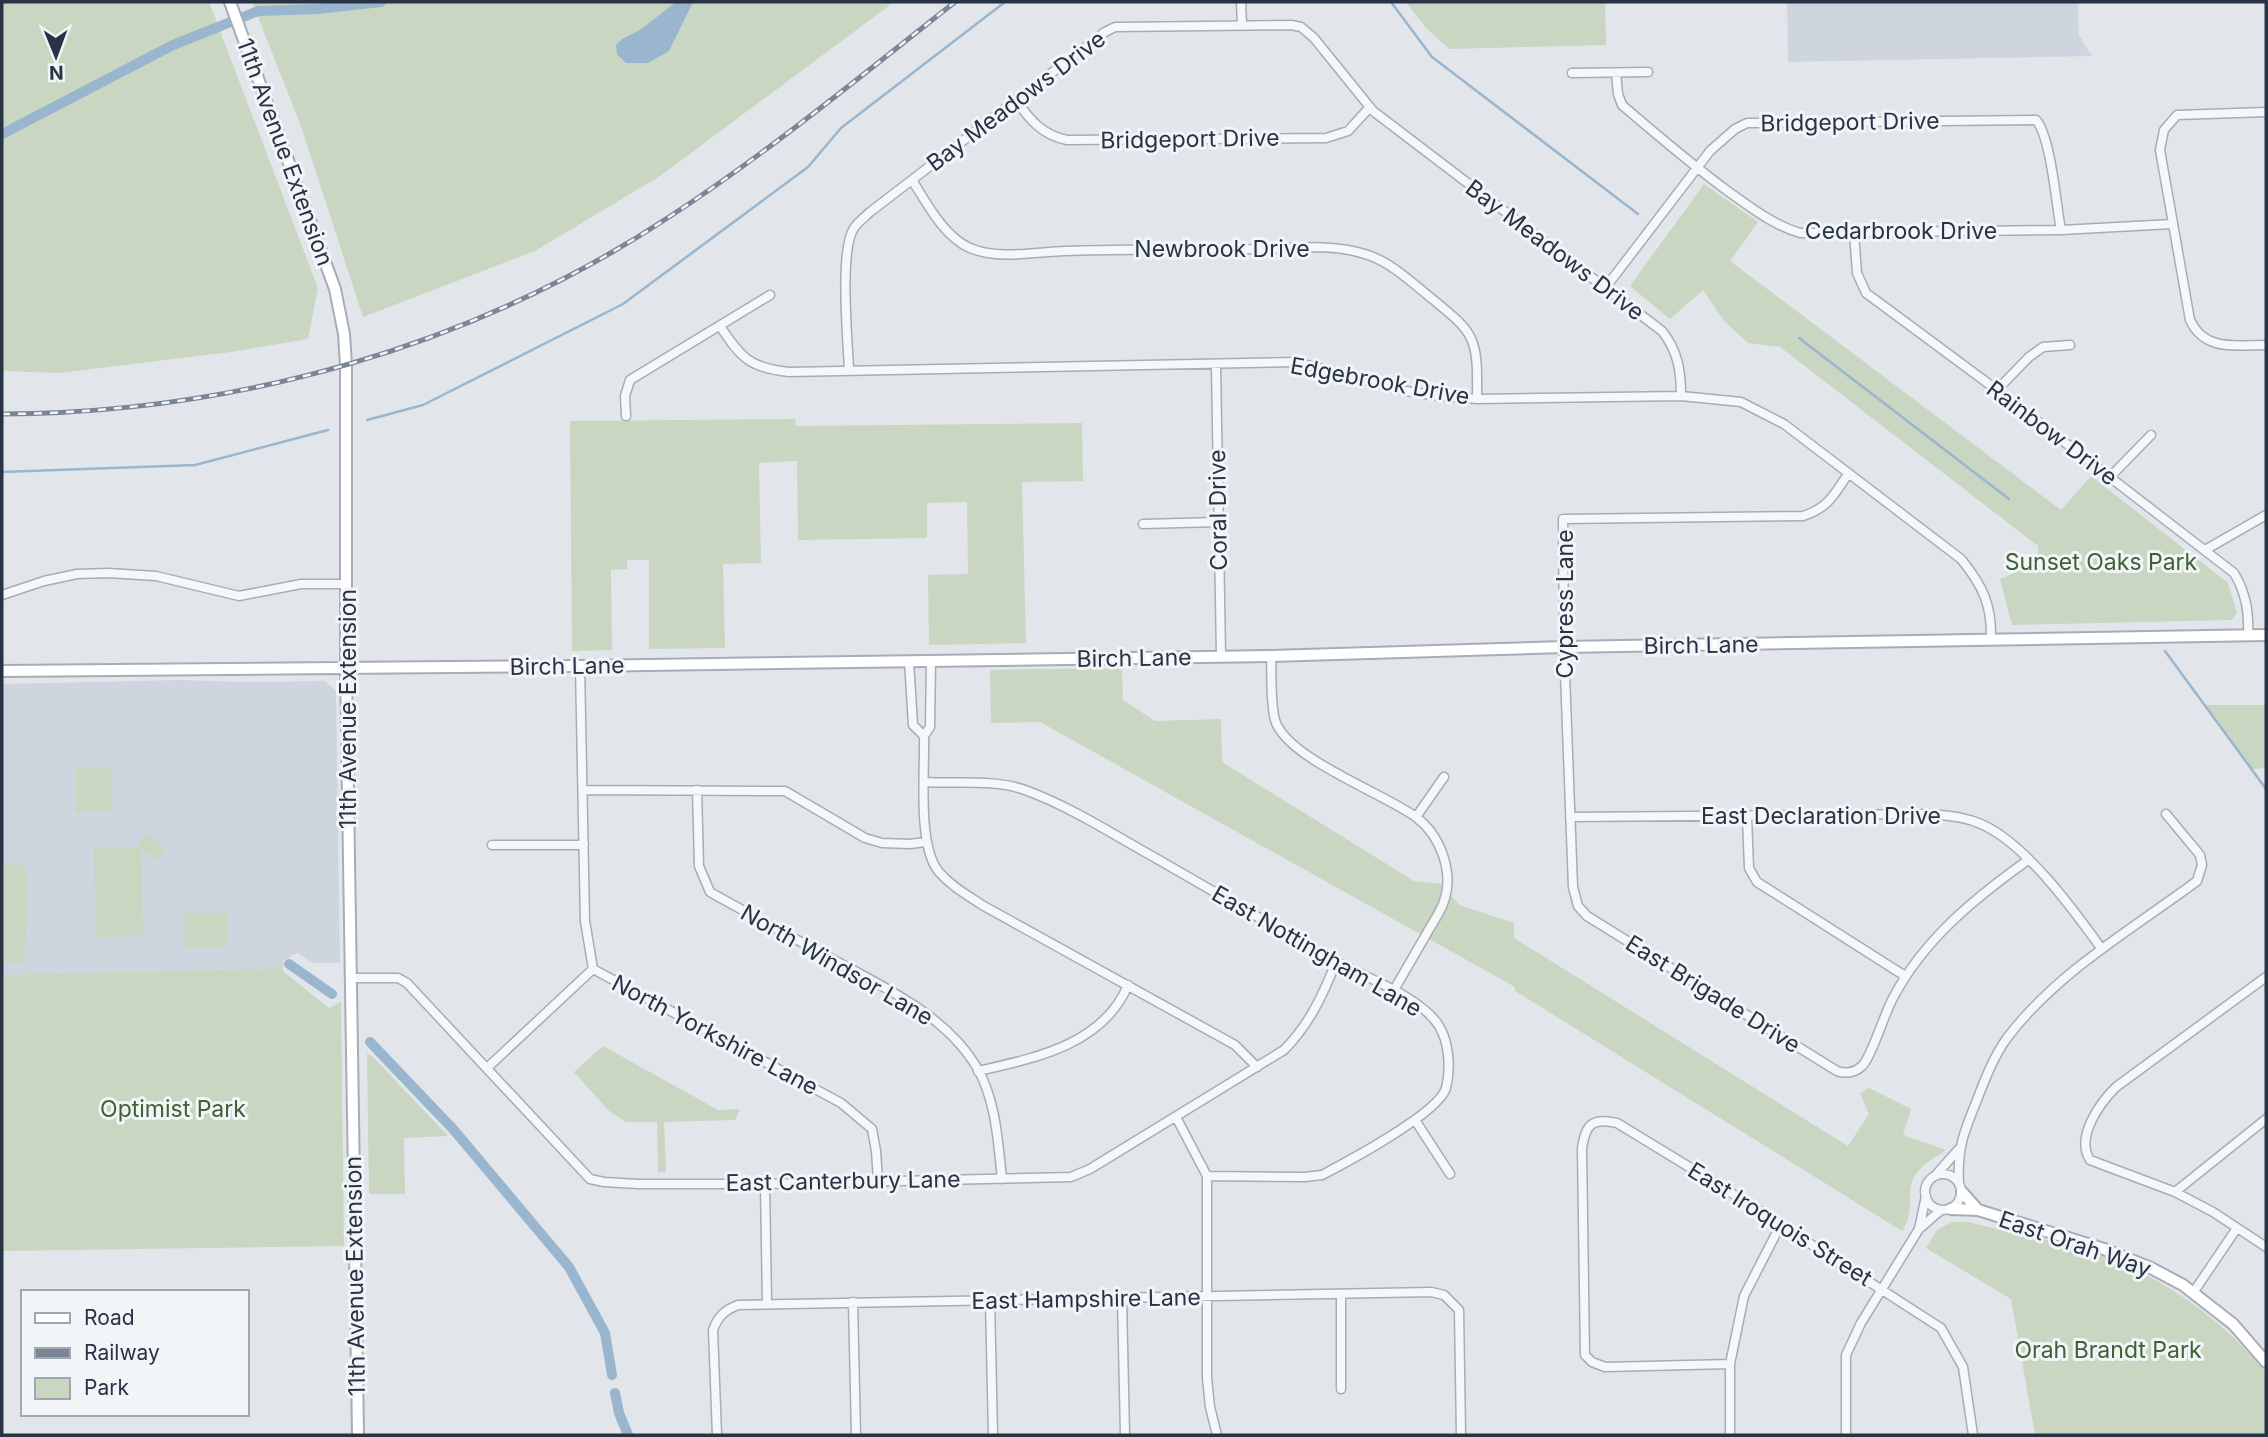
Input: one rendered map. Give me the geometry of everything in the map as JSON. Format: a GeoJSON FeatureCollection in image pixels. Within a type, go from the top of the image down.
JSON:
{"type":"FeatureCollection","features":[{"type":"Feature","properties":{"kind":"street"},"geometry":{"type":"LineString","coordinates":[[1241,2],[1242,24]]}},
{"type":"Feature","properties":{"kind":"street","name":"11th Avenue Extension"},"geometry":{"type":"LineString","coordinates":[[232,7],[335,289],[341,312],[346,365],[346,668],[358,1435]]}},
{"type":"Feature","properties":{"kind":"street","name":"Bay Meadows Drive"},"geometry":{"type":"LineString","coordinates":[[849,371],[849,239],[854,227],[870,212],[1115,27],[1291,25],[1301,27],[1314,38],[1370,107],[1662,331],[1671,342],[1677,357],[1681,396]]}},
{"type":"Feature","properties":{"kind":"street","name":"Cedarbrook Drive"},"geometry":{"type":"LineString","coordinates":[[1616,72],[1622,105],[1696,168],[1764,217],[1800,233],[2061,230],[2172,224]]}},
{"type":"Feature","properties":{"kind":"street"},"geometry":{"type":"LineString","coordinates":[[1572,73],[1648,72]]}},
{"type":"Feature","properties":{"kind":"street","name":"Bridgeport Drive"},"geometry":{"type":"LineString","coordinates":[[1016,100],[1035,125],[1055,138],[1067,140],[1326,138],[1348,131],[1370,107]]}},
{"type":"Feature","properties":{"kind":"street"},"geometry":{"type":"LineString","coordinates":[[2266,112],[2177,115],[2164,130],[2160,150],[2190,320],[2196,332],[2212,342],[2266,345]]}},
{"type":"Feature","properties":{"kind":"street","name":"Bridgeport Drive"},"geometry":{"type":"LineString","coordinates":[[1606,287],[1696,168],[1727,136],[1747,123],[2036,120],[2041,126],[2061,230]]}},
{"type":"Feature","properties":{"kind":"street","name":"Newbrook Drive"},"geometry":{"type":"LineString","coordinates":[[912,180],[926,202],[959,241],[970,248],[993,254],[1309,248],[1346,249],[1377,258],[1411,282],[1471,334],[1478,362],[1477,399]]}},
{"type":"Feature","properties":{"kind":"street","name":"Rainbow Drive"},"geometry":{"type":"LineString","coordinates":[[1854,233],[1857,273],[1866,293],[1997,390],[2234,573],[2243,588],[2248,608],[2248,635]]}},
{"type":"Feature","properties":{"kind":"street"},"geometry":{"type":"LineString","coordinates":[[626,416],[625,396],[630,380],[770,295]]}},
{"type":"Feature","properties":{"kind":"street","name":"Edgebrook Drive"},"geometry":{"type":"LineString","coordinates":[[720,326],[743,355],[761,368],[789,372],[1296,362],[1406,391],[1477,399],[1681,396],[1741,401],[1784,424],[1961,559],[1979,581],[1986,598],[1992,621],[1991,640]]}},
{"type":"Feature","properties":{"kind":"street"},"geometry":{"type":"LineString","coordinates":[[1997,390],[2029,357],[2043,347],[2070,345]]}},
{"type":"Feature","properties":{"kind":"street","name":"Coral Drive"},"geometry":{"type":"LineString","coordinates":[[1216,365],[1220,656]]}},
{"type":"Feature","properties":{"kind":"street"},"geometry":{"type":"LineString","coordinates":[[2110,477],[2151,435]]}},
{"type":"Feature","properties":{"kind":"street","name":"Cypress Lane"},"geometry":{"type":"LineString","coordinates":[[1578,906],[1573,887],[1570,817],[1563,519],[1804,516],[1819,511],[1835,494],[1848,474]]}},
{"type":"Feature","properties":{"kind":"street"},"geometry":{"type":"LineString","coordinates":[[2205,550],[2266,515]]}},
{"type":"Feature","properties":{"kind":"street"},"geometry":{"type":"LineString","coordinates":[[1143,524],[1218,522]]}},
{"type":"Feature","properties":{"kind":"street"},"geometry":{"type":"LineString","coordinates":[[2,595],[76,574],[156,576],[239,596],[301,584],[347,584]]}},
{"type":"Feature","properties":{"kind":"street","name":"Birch Lane"},"geometry":{"type":"LineString","coordinates":[[2,671],[1271,656],[1564,647],[2266,635]]}},
{"type":"Feature","properties":{"kind":"street"},"geometry":{"type":"LineString","coordinates":[[1271,656],[1273,709],[1281,733],[1310,757],[1423,822],[1441,849],[1446,865],[1447,887],[1443,905],[1394,990]]}},
{"type":"Feature","properties":{"kind":"street"},"geometry":{"type":"LineString","coordinates":[[909,661],[914,725],[924,736]]}},
{"type":"Feature","properties":{"kind":"street"},"geometry":{"type":"LineString","coordinates":[[931,661],[930,727],[924,736],[925,842],[936,869],[951,885],[1235,1045],[1258,1067]]}},
{"type":"Feature","properties":{"kind":"street","name":"North Yorkshire Lane"},"geometry":{"type":"LineString","coordinates":[[580,666],[584,921],[593,969],[841,1103],[872,1129],[878,1181]]}},
{"type":"Feature","properties":{"kind":"street"},"geometry":{"type":"LineString","coordinates":[[1416,817],[1444,777]]}},
{"type":"Feature","properties":{"kind":"street","name":"East Nottingham Lane"},"geometry":{"type":"LineString","coordinates":[[925,782],[993,784],[1022,789],[1047,799],[1336,962],[1394,990],[1439,1025],[1447,1046],[1446,1090],[1425,1114],[1322,1175],[1207,1176]]}},
{"type":"Feature","properties":{"kind":"street"},"geometry":{"type":"LineString","coordinates":[[583,790],[785,791],[865,838],[882,843],[925,842]]}},
{"type":"Feature","properties":{"kind":"street","name":"North Windsor Lane"},"geometry":{"type":"LineString","coordinates":[[697,790],[699,866],[710,892],[916,1008],[954,1037],[985,1085],[992,1109],[1003,1179]]}},
{"type":"Feature","properties":{"kind":"street","name":"East Declaration Drive"},"geometry":{"type":"LineString","coordinates":[[1570,817],[1933,814],[1960,817],[1996,832],[2028,860],[2049,880],[2101,948]]}},
{"type":"Feature","properties":{"kind":"street"},"geometry":{"type":"LineString","coordinates":[[1846,1435],[1846,1356],[1861,1323],[1919,1229],[1927,1185],[1958,1150],[1988,1073],[2006,1040],[2026,1015],[2101,948],[2197,881],[2202,865],[2200,855],[2166,814]]}},
{"type":"Feature","properties":{"kind":"street"},"geometry":{"type":"LineString","coordinates":[[1747,816],[1749,868],[1757,881],[1905,976],[1943,929],[2028,860]]}},
{"type":"Feature","properties":{"kind":"street"},"geometry":{"type":"LineString","coordinates":[[492,845],[584,845]]}},
{"type":"Feature","properties":{"kind":"street","name":"East Brigade Drive"},"geometry":{"type":"LineString","coordinates":[[1578,906],[1587,916],[1837,1071],[1853,1072],[1866,1061],[1905,976]]}},
{"type":"Feature","properties":{"kind":"street","name":"East Canterbury Lane"},"geometry":{"type":"LineString","coordinates":[[351,978],[398,978],[407,983],[590,1179],[638,1184],[765,1184],[1071,1177],[1090,1169],[1284,1050],[1299,1035],[1321,999],[1336,962]]}},
{"type":"Feature","properties":{"kind":"street"},"geometry":{"type":"LineString","coordinates":[[487,1068],[593,969]]}},
{"type":"Feature","properties":{"kind":"street"},"geometry":{"type":"LineString","coordinates":[[2266,977],[2116,1087],[2098,1105],[2086,1137],[2086,1154],[2090,1160],[2175,1192],[2213,1212],[2266,1247]]}},
{"type":"Feature","properties":{"kind":"street"},"geometry":{"type":"LineString","coordinates":[[978,1071],[1039,1056],[1083,1037],[1110,1015],[1128,985]]}},
{"type":"Feature","properties":{"kind":"street"},"geometry":{"type":"LineString","coordinates":[[1176,1116],[1207,1176],[1207,1378],[1217,1435]]}},
{"type":"Feature","properties":{"kind":"street"},"geometry":{"type":"LineString","coordinates":[[2175,1192],[2266,1119]]}},
{"type":"Feature","properties":{"kind":"street"},"geometry":{"type":"LineString","coordinates":[[1415,1120],[1450,1174]]}},
{"type":"Feature","properties":{"kind":"street","name":"East Iroquois Street"},"geometry":{"type":"LineString","coordinates":[[1730,1364],[1605,1367],[1592,1362],[1585,1355],[1583,1149],[1584,1133],[1593,1122],[1604,1120],[1617,1123],[1781,1224],[1941,1328],[1963,1367],[1973,1435]]}},
{"type":"Feature","properties":{"kind":"street"},"geometry":{"type":"LineString","coordinates":[[1919,1229],[1959,1202],[1958,1150]]}},
{"type":"Feature","properties":{"kind":"street"},"geometry":{"type":"LineString","coordinates":[[1934,1177],[1950,1175],[1960,1187]]}},
{"type":"Feature","properties":{"kind":"street"},"geometry":{"type":"LineString","coordinates":[[765,1184],[767,1304]]}},
{"type":"Feature","properties":{"kind":"street","name":"East Orah Way"},"geometry":{"type":"LineString","coordinates":[[1960,1187],[1978,1210]]}},
{"type":"Feature","properties":{"kind":"street"},"geometry":{"type":"LineString","coordinates":[[1926,1196],[1931,1206],[1946,1210]]}},
{"type":"Feature","properties":{"kind":"street","name":"East Orah Way"},"geometry":{"type":"LineString","coordinates":[[1946,1210],[1978,1210],[2105,1250],[2151,1268],[2183,1285],[2233,1324],[2266,1362]]}},
{"type":"Feature","properties":{"kind":"street"},"geometry":{"type":"LineString","coordinates":[[1730,1435],[1730,1364],[1744,1296],[1781,1224]]}},
{"type":"Feature","properties":{"kind":"street"},"geometry":{"type":"LineString","coordinates":[[2193,1293],[2237,1228]]}},
{"type":"Feature","properties":{"kind":"street","name":"East Hampshire Lane"},"geometry":{"type":"LineString","coordinates":[[717,1435],[713,1330],[726,1310],[738,1305],[1431,1292],[1446,1296],[1459,1310],[1461,1435]]}},
{"type":"Feature","properties":{"kind":"street"},"geometry":{"type":"LineString","coordinates":[[1341,1294],[1341,1390]]}},
{"type":"Feature","properties":{"kind":"street"},"geometry":{"type":"LineString","coordinates":[[1122,1298],[1125,1435]]}},
{"type":"Feature","properties":{"kind":"street"},"geometry":{"type":"LineString","coordinates":[[990,1300],[993,1435]]}},
{"type":"Feature","properties":{"kind":"street"},"geometry":{"type":"LineString","coordinates":[[853,1302],[856,1435]]}},
{"type":"Feature","properties":{"kind":"shaded area"},"geometry":{"type":"Polygon","coordinates":[[[1787,2],[2078,2],[2079,35],[2092,56],[1788,62],[1787,2]]]}},
{"type":"Feature","properties":{"kind":"shaded area"},"geometry":{"type":"Polygon","coordinates":[[[180,680],[325,681],[336,691],[340,963],[313,963],[297,953],[283,961],[283,968],[2,975],[2,684],[180,680]]]}},
{"type":"Feature","properties":{"kind":"green space"},"geometry":{"type":"Polygon","coordinates":[[[2,2],[209,2],[318,288],[308,339],[231,352],[59,373],[2,371],[2,2]]]}},
{"type":"Feature","properties":{"kind":"green space"},"geometry":{"type":"Polygon","coordinates":[[[252,2],[894,2],[660,176],[535,251],[363,317],[301,126],[252,2]]]}},
{"type":"Feature","properties":{"kind":"green space"},"geometry":{"type":"Polygon","coordinates":[[[1406,2],[1605,2],[1606,45],[1449,49],[1426,28],[1406,2]]]}},
{"type":"Feature","properties":{"kind":"green space","name":"Sunset Oaks Park"},"geometry":{"type":"Polygon","coordinates":[[[1704,184],[1758,222],[1730,261],[2061,510],[2091,476],[2228,583],[2237,613],[2232,620],[2012,625],[2000,579],[2038,563],[2038,546],[1780,347],[1748,343],[1725,322],[1703,290],[1670,319],[1630,286],[1704,184]]]}},
{"type":"Feature","properties":{"kind":"green space"},"geometry":{"type":"Polygon","coordinates":[[[795,419],[796,426],[1082,423],[1083,481],[1022,482],[1026,643],[929,645],[928,575],[968,574],[967,502],[927,503],[927,538],[798,540],[797,461],[759,463],[761,563],[723,564],[725,648],[649,649],[649,560],[627,560],[627,569],[611,570],[612,650],[572,651],[570,421],[795,419]]]}},
{"type":"Feature","properties":{"kind":"green space"},"geometry":{"type":"Polygon","coordinates":[[[1122,668],[1123,700],[1155,721],[1221,719],[1222,762],[1414,881],[1442,884],[1459,905],[1514,923],[1514,938],[1848,1146],[1869,1114],[1860,1093],[1869,1088],[1911,1109],[1903,1135],[1946,1150],[1916,1174],[1911,1187],[1909,1215],[1902,1231],[1515,991],[1515,987],[1040,722],[991,723],[990,670],[1122,668]]]}},
{"type":"Feature","properties":{"kind":"green space"},"geometry":{"type":"Polygon","coordinates":[[[2206,705],[2266,705],[2266,768],[2252,769],[2206,705]]]}},
{"type":"Feature","properties":{"kind":"green space"},"geometry":{"type":"Polygon","coordinates":[[[111,767],[111,812],[76,812],[76,768],[111,767]]]}},
{"type":"Feature","properties":{"kind":"green space"},"geometry":{"type":"Polygon","coordinates":[[[150,834],[165,848],[163,854],[154,859],[141,849],[143,936],[96,937],[94,848],[140,848],[138,843],[144,835],[150,834]]]}},
{"type":"Feature","properties":{"kind":"green space"},"geometry":{"type":"Polygon","coordinates":[[[2,864],[21,864],[28,871],[28,910],[23,963],[2,962],[2,864]]]}},
{"type":"Feature","properties":{"kind":"green space"},"geometry":{"type":"Polygon","coordinates":[[[184,913],[228,913],[228,947],[185,948],[184,913]]]}},
{"type":"Feature","properties":{"kind":"green space","name":"Optimist Park"},"geometry":{"type":"Polygon","coordinates":[[[283,968],[284,972],[329,1008],[341,1002],[344,1246],[2,1251],[2,975],[283,968]]]}},
{"type":"Feature","properties":{"kind":"green space"},"geometry":{"type":"Polygon","coordinates":[[[603,1046],[718,1110],[740,1109],[735,1120],[664,1122],[666,1172],[658,1172],[657,1122],[626,1122],[609,1111],[574,1072],[603,1046]]]}},
{"type":"Feature","properties":{"kind":"green space"},"geometry":{"type":"Polygon","coordinates":[[[367,1054],[372,1056],[448,1136],[404,1138],[405,1194],[369,1194],[367,1054]]]}},
{"type":"Feature","properties":{"kind":"green space","name":"Orah Brandt Park"},"geometry":{"type":"Polygon","coordinates":[[[1952,1222],[1968,1222],[2036,1237],[2103,1256],[2149,1277],[2192,1304],[2231,1336],[2266,1373],[2266,1435],[2035,1435],[2011,1299],[1926,1248],[1937,1230],[1952,1222]]]}},
{"type":"Feature","properties":{"kind":"water"},"geometry":{"type":"Polygon","coordinates":[[[676,2],[693,2],[669,51],[648,63],[626,63],[617,54],[616,45],[676,2]]]}},
{"type":"Feature","properties":{"kind":"waterway"},"geometry":{"type":"LineString","coordinates":[[2,134],[173,45],[258,11],[318,9],[381,2]]}},
{"type":"Feature","properties":{"kind":"waterway"},"geometry":{"type":"LineString","coordinates":[[367,420],[423,405],[623,304],[808,167],[841,128],[1005,2]]}},
{"type":"Feature","properties":{"kind":"waterway"},"geometry":{"type":"LineString","coordinates":[[1391,2],[1432,57],[1638,214]]}},
{"type":"Feature","properties":{"kind":"waterway"},"geometry":{"type":"LineString","coordinates":[[1799,338],[2009,499]]}},
{"type":"Feature","properties":{"kind":"waterway"},"geometry":{"type":"LineString","coordinates":[[2,472],[195,465],[328,430]]}},
{"type":"Feature","properties":{"kind":"waterway"},"geometry":{"type":"LineString","coordinates":[[2165,651],[2266,789]]}},
{"type":"Feature","properties":{"kind":"waterway"},"geometry":{"type":"LineString","coordinates":[[289,964],[332,994]]}},
{"type":"Feature","properties":{"kind":"waterway"},"geometry":{"type":"LineString","coordinates":[[370,1042],[453,1129],[569,1267],[605,1333],[612,1375]]}},
{"type":"Feature","properties":{"kind":"waterway"},"geometry":{"type":"LineString","coordinates":[[615,1393],[628,1435]]}},
{"type":"Feature","properties":{"kind":"railway"},"geometry":{"type":"LineString","coordinates":[[2,414],[90,411],[177,401],[264,386],[349,364],[433,336],[515,302],[593,263],[706,192],[815,112],[955,2]]}}]}
